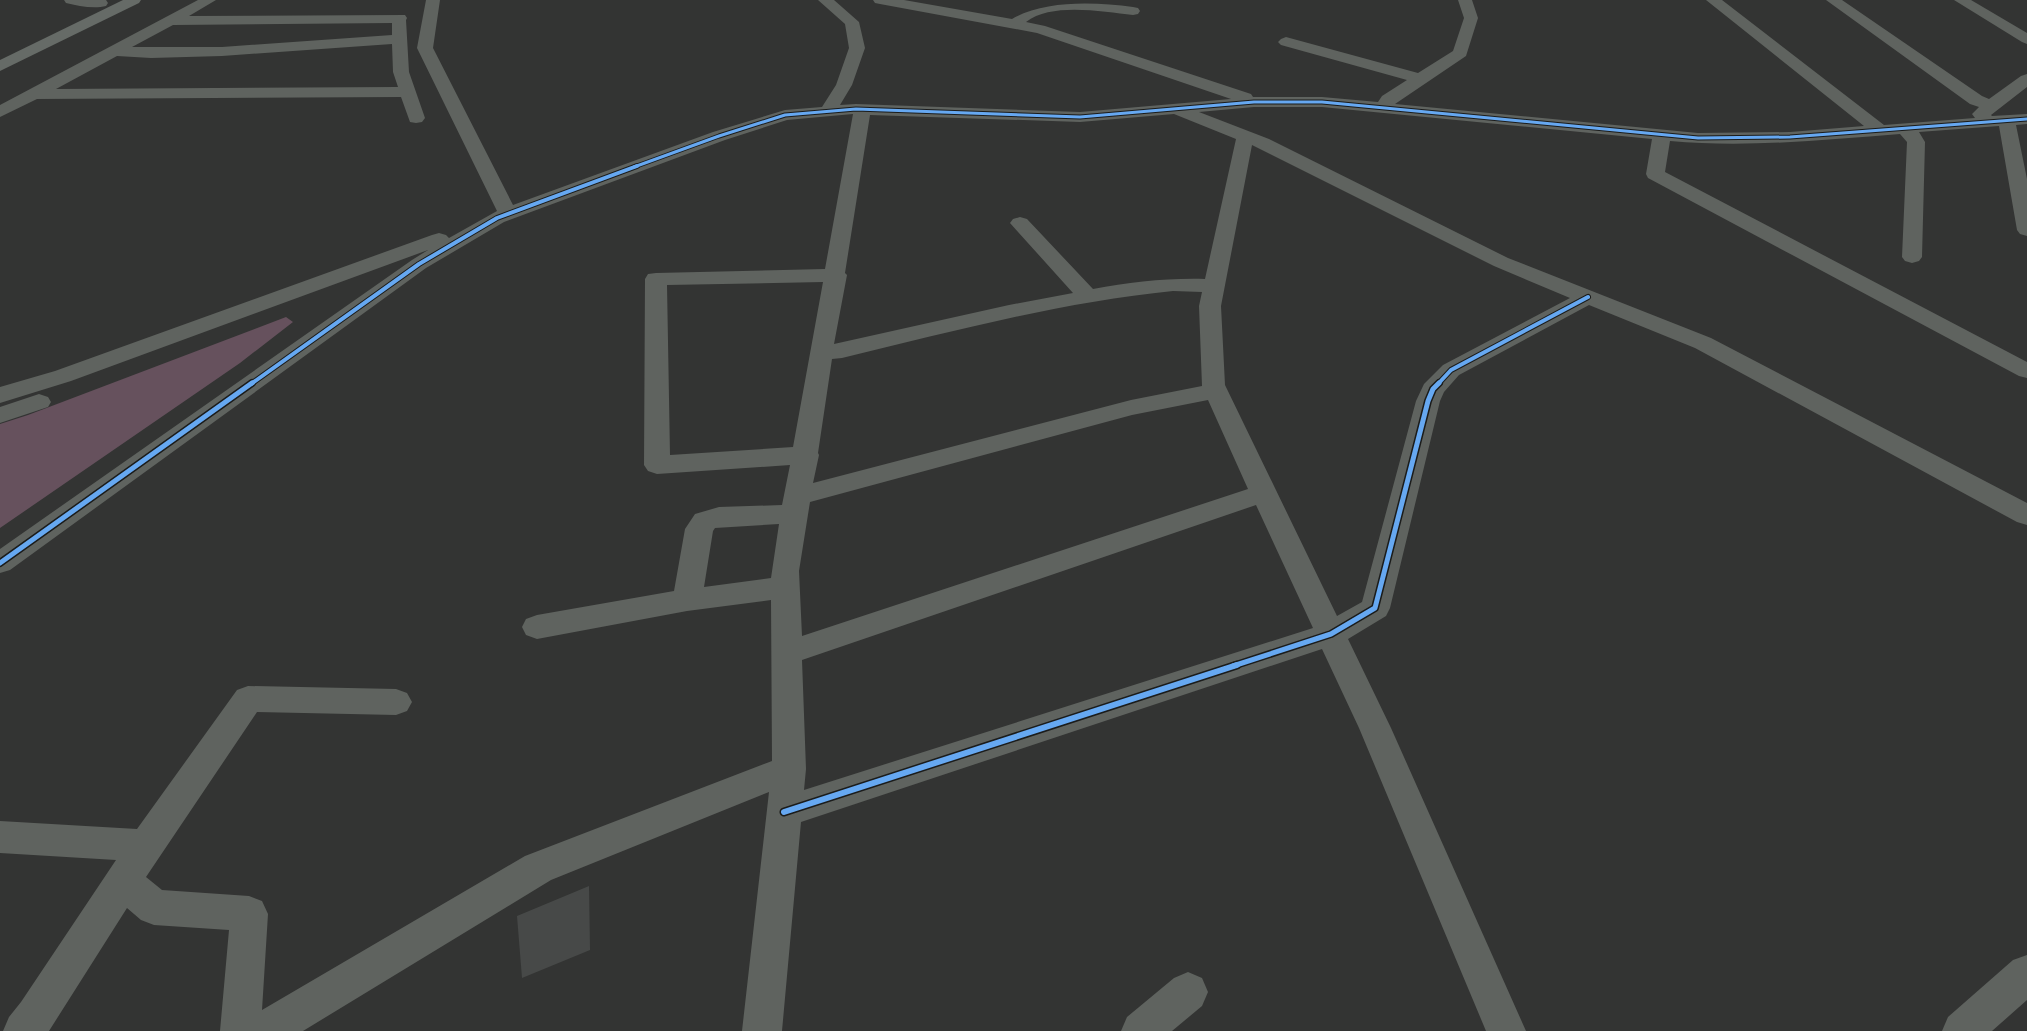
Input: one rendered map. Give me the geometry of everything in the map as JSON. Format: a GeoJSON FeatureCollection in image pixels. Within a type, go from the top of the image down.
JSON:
{"type":"FeatureCollection","features":[{"type":"Feature","properties":{"kind":"main road"},"geometry":{"type":"LineString","coordinates":[[0,66],[134,0]]}},
{"type":"Feature","properties":{"kind":"main road"},"geometry":{"type":"LineString","coordinates":[[0,52],[104,1]]}},
{"type":"Feature","properties":{"kind":"street"},"geometry":{"type":"LineString","coordinates":[[71,0],[104,1]]}},
{"type":"Feature","properties":{"kind":"street"},"geometry":{"type":"LineString","coordinates":[[0,112],[210,0]]}},
{"type":"Feature","properties":{"kind":"street"},"geometry":{"type":"LineString","coordinates":[[401,0],[399,39],[401,72],[416,118]]}},
{"type":"Feature","properties":{"kind":"street"},"geometry":{"type":"LineString","coordinates":[[433,0],[425,48],[503,216]]}},
{"type":"Feature","properties":{"kind":"street"},"geometry":{"type":"LineString","coordinates":[[825,0],[852,22],[857,48],[844,85],[827,112]]}},
{"type":"Feature","properties":{"kind":"street"},"geometry":{"type":"LineString","coordinates":[[880,0],[1040,28],[1254,102]]}},
{"type":"Feature","properties":{"kind":"street"},"geometry":{"type":"LineString","coordinates":[[1384,108],[1388,100],[1460,53],[1471,18],[1465,0]]}},
{"type":"Feature","properties":{"kind":"street"},"geometry":{"type":"LineString","coordinates":[[1713,0],[1880,130]]}},
{"type":"Feature","properties":{"kind":"street"},"geometry":{"type":"LineString","coordinates":[[1833,0],[1976,100],[1990,114],[2007,121],[2027,119]]}},
{"type":"Feature","properties":{"kind":"street"},"geometry":{"type":"LineString","coordinates":[[1961,0],[2027,39]]}},
{"type":"Feature","properties":{"kind":"street"},"geometry":{"type":"LineString","coordinates":[[149,108],[289,5]]}},
{"type":"Feature","properties":{"kind":"street"},"geometry":{"type":"LineString","coordinates":[[1015,24],[1028,14],[1062,7],[1086,6],[1133,11]]}},
{"type":"Feature","properties":{"kind":"street"},"geometry":{"type":"LineString","coordinates":[[171,21],[400,18]]}},
{"type":"Feature","properties":{"kind":"street"},"geometry":{"type":"LineString","coordinates":[[115,51],[161,54],[225,52],[399,39]]}},
{"type":"Feature","properties":{"kind":"street"},"geometry":{"type":"LineString","coordinates":[[1286,42],[1420,79]]}},
{"type":"Feature","properties":{"kind":"street"},"geometry":{"type":"LineString","coordinates":[[0,395],[72,372],[785,115],[862,110],[1080,116],[1254,102],[1322,102],[1698,138],[1790,137],[1903,128],[1990,114],[2027,79]]}},
{"type":"Feature","properties":{"kind":"street"},"geometry":{"type":"LineString","coordinates":[[33,94],[408,92]]}},
{"type":"Feature","properties":{"kind":"street"},"geometry":{"type":"LineString","coordinates":[[1175,108],[1263,143],[1501,262],[1703,343],[2027,515]]}},
{"type":"Feature","properties":{"kind":"street"},"geometry":{"type":"LineString","coordinates":[[762,1031],[789,769],[786,571],[824,352],[862,110]]}},
{"type":"Feature","properties":{"kind":"street"},"geometry":{"type":"LineString","coordinates":[[2007,121],[2027,230]]}},
{"type":"Feature","properties":{"kind":"street"},"geometry":{"type":"LineString","coordinates":[[1903,128],[1911,134],[1916,142],[1912,257]]}},
{"type":"Feature","properties":{"kind":"street"},"geometry":{"type":"LineString","coordinates":[[1662,135],[1654,174],[2027,371]]}},
{"type":"Feature","properties":{"kind":"street"},"geometry":{"type":"LineString","coordinates":[[1245,136],[1210,306],[1213,385],[1376,728],[1506,1031]]}},
{"type":"Feature","properties":{"kind":"street"},"geometry":{"type":"LineString","coordinates":[[0,563],[419,264],[503,216]]}},
{"type":"Feature","properties":{"kind":"street"},"geometry":{"type":"LineString","coordinates":[[1020,223],[1087,296]]}},
{"type":"Feature","properties":{"kind":"street"},"geometry":{"type":"LineString","coordinates":[[0,415],[62,395],[419,264]]}},
{"type":"Feature","properties":{"kind":"street"},"geometry":{"type":"LineString","coordinates":[[806,455],[657,465],[656,279],[836,275]]}},
{"type":"Feature","properties":{"kind":"street"},"geometry":{"type":"LineString","coordinates":[[824,352],[842,351],[963,322],[1087,296],[1129,289],[1173,285],[1214,286]]}},
{"type":"Feature","properties":{"kind":"street"},"geometry":{"type":"LineString","coordinates":[[784,812],[1331,634],[1375,608],[1428,401],[1433,389],[1441,379],[1462,363],[1588,297]]}},
{"type":"Feature","properties":{"kind":"street"},"geometry":{"type":"LineString","coordinates":[[687,600],[699,529],[705,521],[719,517],[797,505],[1131,408],[1216,390]]}},
{"type":"Feature","properties":{"kind":"street"},"geometry":{"type":"LineString","coordinates":[[787,653],[1264,493]]}},
{"type":"Feature","properties":{"kind":"street"},"geometry":{"type":"LineString","coordinates":[[537,628],[687,600],[786,587]]}},
{"type":"Feature","properties":{"kind":"street"},"geometry":{"type":"LineString","coordinates":[[23,1031],[35,1016],[146,846],[248,700],[396,702]]}},
{"type":"Feature","properties":{"kind":"street"},"geometry":{"type":"LineString","coordinates":[[265,1031],[538,868],[789,769]]}},
{"type":"Feature","properties":{"kind":"street"},"geometry":{"type":"LineString","coordinates":[[0,837],[146,846]]}},
{"type":"Feature","properties":{"kind":"street"},"geometry":{"type":"LineString","coordinates":[[123,882],[154,907],[249,914],[240,1031]]}},
{"type":"Feature","properties":{"kind":"street"},"geometry":{"type":"LineString","coordinates":[[1962,1031],[2027,974]]}},
{"type":"Feature","properties":{"kind":"street"},"geometry":{"type":"LineString","coordinates":[[1141,1031],[1188,992]]}},
{"type":"Feature","properties":{"kind":"shaded area"},"geometry":{"type":"Polygon","coordinates":[[[286,317],[293,322],[240,363],[0,528],[0,424],[286,317]]]}},
{"type":"Feature","properties":{"kind":"building"},"geometry":{"type":"Polygon","coordinates":[[[589,886],[590,950],[522,978],[517,916],[589,886]]]}},
{"type":"Feature","properties":{"kind":"cycle path"},"geometry":{"type":"LineString","coordinates":[[0,563],[419,264],[497,218],[719,136],[785,115],[856,109],[1080,117],[1254,102],[1322,102],[1698,138],[1790,137],[2027,119]]}},
{"type":"Feature","properties":{"kind":"cycle path"},"geometry":{"type":"LineString","coordinates":[[784,812],[1331,634],[1375,608],[1428,401],[1433,389],[1451,370],[1588,297]]}}]}
